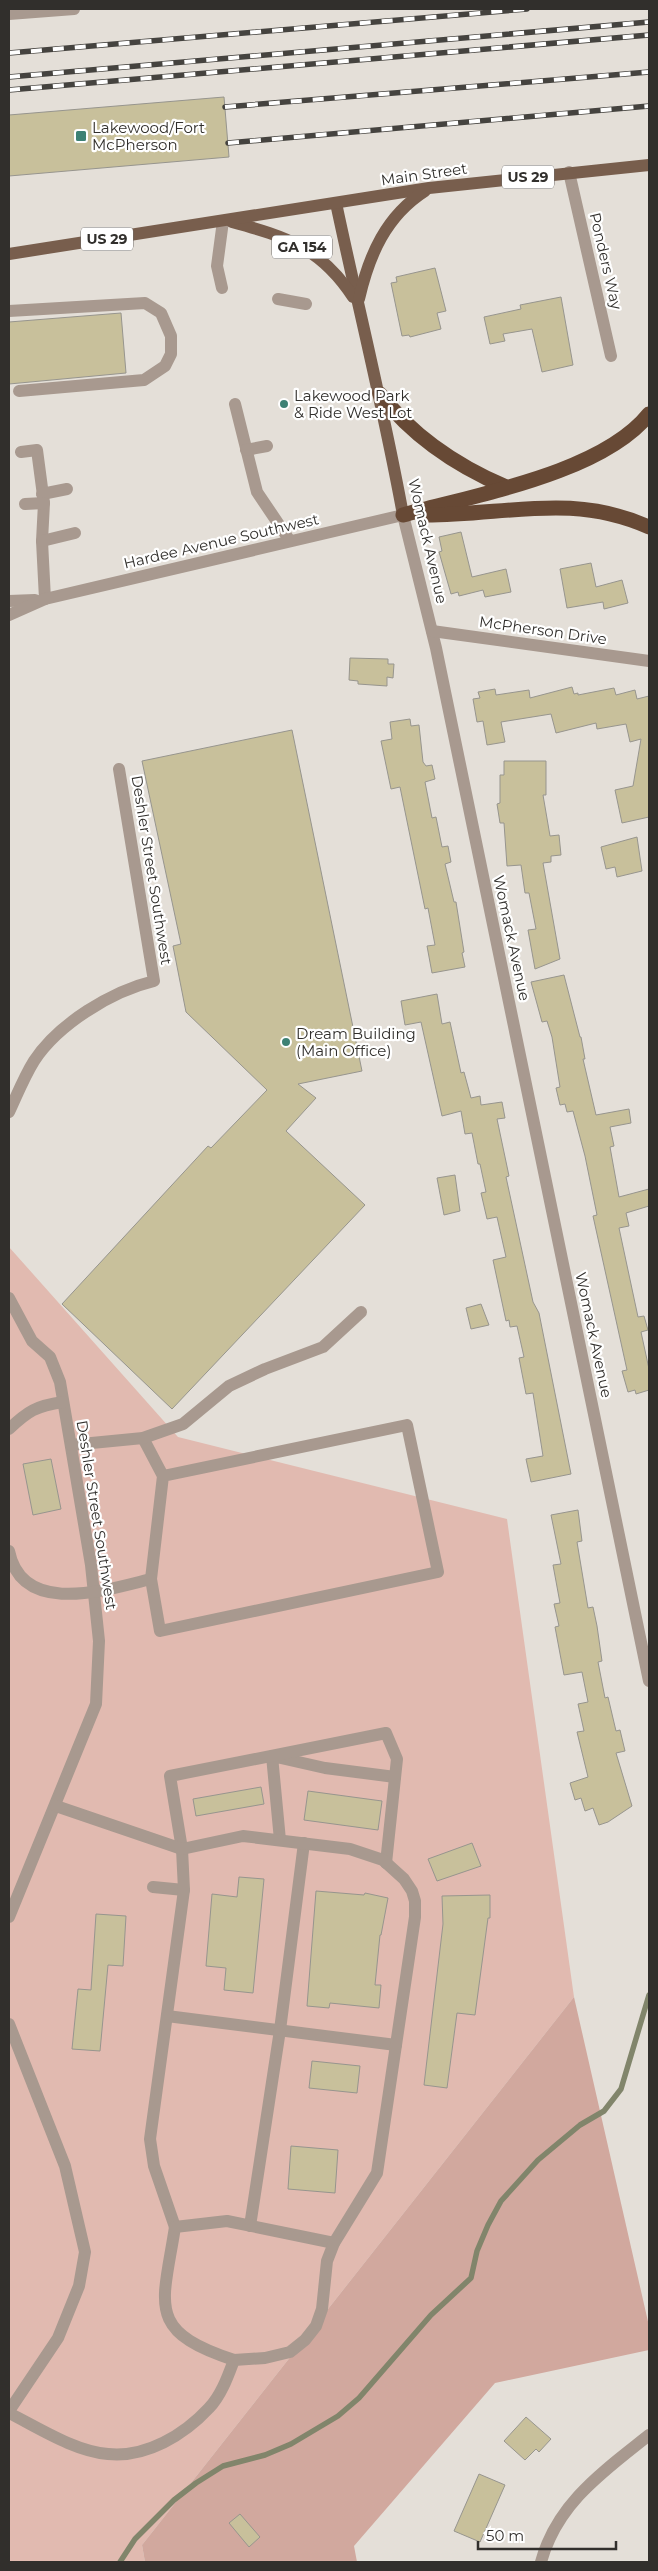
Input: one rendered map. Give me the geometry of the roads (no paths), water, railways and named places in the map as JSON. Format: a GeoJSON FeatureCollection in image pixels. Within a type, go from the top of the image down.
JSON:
{"type":"FeatureCollection","features":[{"type":"Feature","properties":{"kind":"highway"},"geometry":{"type":"LineString","coordinates":[[380,394],[396,414],[440,451],[473,472],[506,487]]}},
{"type":"Feature","properties":{"kind":"highway"},"geometry":{"type":"LineString","coordinates":[[403,515],[562,471],[607,449],[649,414]]}},
{"type":"Feature","properties":{"kind":"highway"},"geometry":{"type":"LineString","coordinates":[[403,515],[467,515],[525,508],[571,507],[620,516],[649,527]]}},
{"type":"Feature","properties":{"kind":"main road","name":"Main Street"},"geometry":{"type":"LineString","coordinates":[[9,254],[429,188],[649,165]]}},
{"type":"Feature","properties":{"kind":"main road"},"geometry":{"type":"LineString","coordinates":[[357,303],[369,260],[382,234],[412,200],[429,188]]}},
{"type":"Feature","properties":{"kind":"main road","name":"Womack Avenue"},"geometry":{"type":"LineString","coordinates":[[336,203],[357,303],[380,394],[403,515]]}},
{"type":"Feature","properties":{"kind":"main road","name":"GA 154"},"geometry":{"type":"LineString","coordinates":[[225,221],[292,240],[310,251],[342,280],[357,303]]}},
{"type":"Feature","properties":{"kind":"street"},"geometry":{"type":"LineString","coordinates":[[9,14],[74,9]]}},
{"type":"Feature","properties":{"kind":"street","name":"Ponders Way"},"geometry":{"type":"LineString","coordinates":[[569,172],[610,356]]}},
{"type":"Feature","properties":{"kind":"street"},"geometry":{"type":"LineString","coordinates":[[222,288],[217,266],[225,221]]}},
{"type":"Feature","properties":{"kind":"street"},"geometry":{"type":"LineString","coordinates":[[278,299],[306,304]]}},
{"type":"Feature","properties":{"kind":"street"},"geometry":{"type":"LineString","coordinates":[[9,311],[145,303],[162,313],[171,336],[171,354],[165,366],[144,380],[18,391]]}},
{"type":"Feature","properties":{"kind":"street"},"geometry":{"type":"LineString","coordinates":[[235,404],[257,492],[290,542]]}},
{"type":"Feature","properties":{"kind":"street"},"geometry":{"type":"LineString","coordinates":[[246,450],[267,446]]}},
{"type":"Feature","properties":{"kind":"street"},"geometry":{"type":"LineString","coordinates":[[21,452],[37,450],[43,498],[42,541],[45,600]]}},
{"type":"Feature","properties":{"kind":"street"},"geometry":{"type":"LineString","coordinates":[[25,504],[67,489]]}},
{"type":"Feature","properties":{"kind":"street","name":"Hardee Avenue Southwest"},"geometry":{"type":"LineString","coordinates":[[9,615],[45,600],[403,515]]}},
{"type":"Feature","properties":{"kind":"street","name":"Womack Avenue"},"geometry":{"type":"LineString","coordinates":[[403,515],[432,632],[649,1681]]}},
{"type":"Feature","properties":{"kind":"street"},"geometry":{"type":"LineString","coordinates":[[42,541],[75,533]]}},
{"type":"Feature","properties":{"kind":"street","name":"Hardee Avenue Southwest"},"geometry":{"type":"LineString","coordinates":[[9,601],[45,600]]}},
{"type":"Feature","properties":{"kind":"street","name":"McPherson Drive"},"geometry":{"type":"LineString","coordinates":[[432,632],[649,661]]}},
{"type":"Feature","properties":{"kind":"street","name":"Deshler Street Southwest"},"geometry":{"type":"LineString","coordinates":[[9,1112],[35,1060],[57,1033],[95,1006],[133,986],[154,981],[119,769]]}},
{"type":"Feature","properties":{"kind":"street","name":"Deshler Street Southwest"},"geometry":{"type":"LineString","coordinates":[[9,1298],[32,1341],[50,1357],[60,1382],[94,1592],[99,1641],[96,1704],[56,1806],[9,1917]]}},
{"type":"Feature","properties":{"kind":"street"},"geometry":{"type":"LineString","coordinates":[[71,1445],[142,1438],[183,1424],[228,1386],[323,1347],[361,1312]]}},
{"type":"Feature","properties":{"kind":"street"},"geometry":{"type":"LineString","coordinates":[[9,1429],[28,1411],[63,1402]]}},
{"type":"Feature","properties":{"kind":"street"},"geometry":{"type":"LineString","coordinates":[[142,1438],[163,1476],[151,1579],[160,1631],[438,1572],[407,1425],[163,1476]]}},
{"type":"Feature","properties":{"kind":"street"},"geometry":{"type":"LineString","coordinates":[[9,1551],[11,1561],[28,1584],[49,1594],[94,1592],[151,1579]]}},
{"type":"Feature","properties":{"kind":"street"},"geometry":{"type":"LineString","coordinates":[[56,1806],[182,1849],[244,1836],[350,1849],[386,1863],[404,1879],[415,1901],[415,1917],[377,2173],[334,2243],[327,2261],[322,2309],[316,2326],[305,2340],[290,2352],[265,2358],[234,2360],[202,2350],[182,2337],[168,2322],[163,2304],[174,2227],[154,2166],[150,2138],[184,1890],[182,1849],[170,1776],[386,1733],[397,1759],[386,1863]]}},
{"type":"Feature","properties":{"kind":"street"},"geometry":{"type":"LineString","coordinates":[[272,1756],[325,1768],[396,1777]]}},
{"type":"Feature","properties":{"kind":"street"},"geometry":{"type":"LineString","coordinates":[[272,1756],[280,1840]]}},
{"type":"Feature","properties":{"kind":"street"},"geometry":{"type":"LineString","coordinates":[[250,2226],[280,2030],[304,1844]]}},
{"type":"Feature","properties":{"kind":"street"},"geometry":{"type":"LineString","coordinates":[[153,1887],[184,1890]]}},
{"type":"Feature","properties":{"kind":"street"},"geometry":{"type":"LineString","coordinates":[[167,2016],[396,2045]]}},
{"type":"Feature","properties":{"kind":"street"},"geometry":{"type":"LineString","coordinates":[[9,2024],[65,2166],[85,2252],[79,2286],[58,2338],[9,2412],[75,2445],[108,2454],[145,2451],[174,2437],[210,2407],[226,2380],[234,2360]]}},
{"type":"Feature","properties":{"kind":"street"},"geometry":{"type":"LineString","coordinates":[[174,2227],[227,2221],[334,2243]]}},
{"type":"Feature","properties":{"kind":"street"},"geometry":{"type":"LineString","coordinates":[[541,2562],[545,2546],[565,2509],[589,2482],[649,2435]]}},
{"type":"Feature","properties":{"kind":"waterway"},"geometry":{"type":"LineString","coordinates":[[120,2562],[135,2539],[174,2500],[196,2483],[223,2466],[265,2455],[291,2444],[338,2416],[359,2398],[431,2315],[471,2278],[477,2251],[501,2201],[538,2160],[580,2125],[604,2111],[621,2089],[649,1995]]}},
{"type":"Feature","properties":{"kind":"railway"},"geometry":{"type":"LineString","coordinates":[[9,53],[527,9]]}},
{"type":"Feature","properties":{"kind":"railway"},"geometry":{"type":"LineString","coordinates":[[9,77],[649,22]]}},
{"type":"Feature","properties":{"kind":"railway"},"geometry":{"type":"LineString","coordinates":[[9,90],[649,35]]}},
{"type":"Feature","properties":{"kind":"railway"},"geometry":{"type":"LineString","coordinates":[[225,107],[649,72]]}},
{"type":"Feature","properties":{"kind":"railway"},"geometry":{"type":"LineString","coordinates":[[228,143],[649,106]]}},
{"type":"Feature","properties":{"kind":"place","name":"Lakewood/Fort McPherson"},"geometry":{"type":"Point","coordinates":[81,136]}},
{"type":"Feature","properties":{"kind":"place","name":"Lakewood Park & Ride West Lot"},"geometry":{"type":"Point","coordinates":[284,404]}},
{"type":"Feature","properties":{"kind":"place","name":"Dream Building (Main Office)"},"geometry":{"type":"Point","coordinates":[286,1042]}}]}
